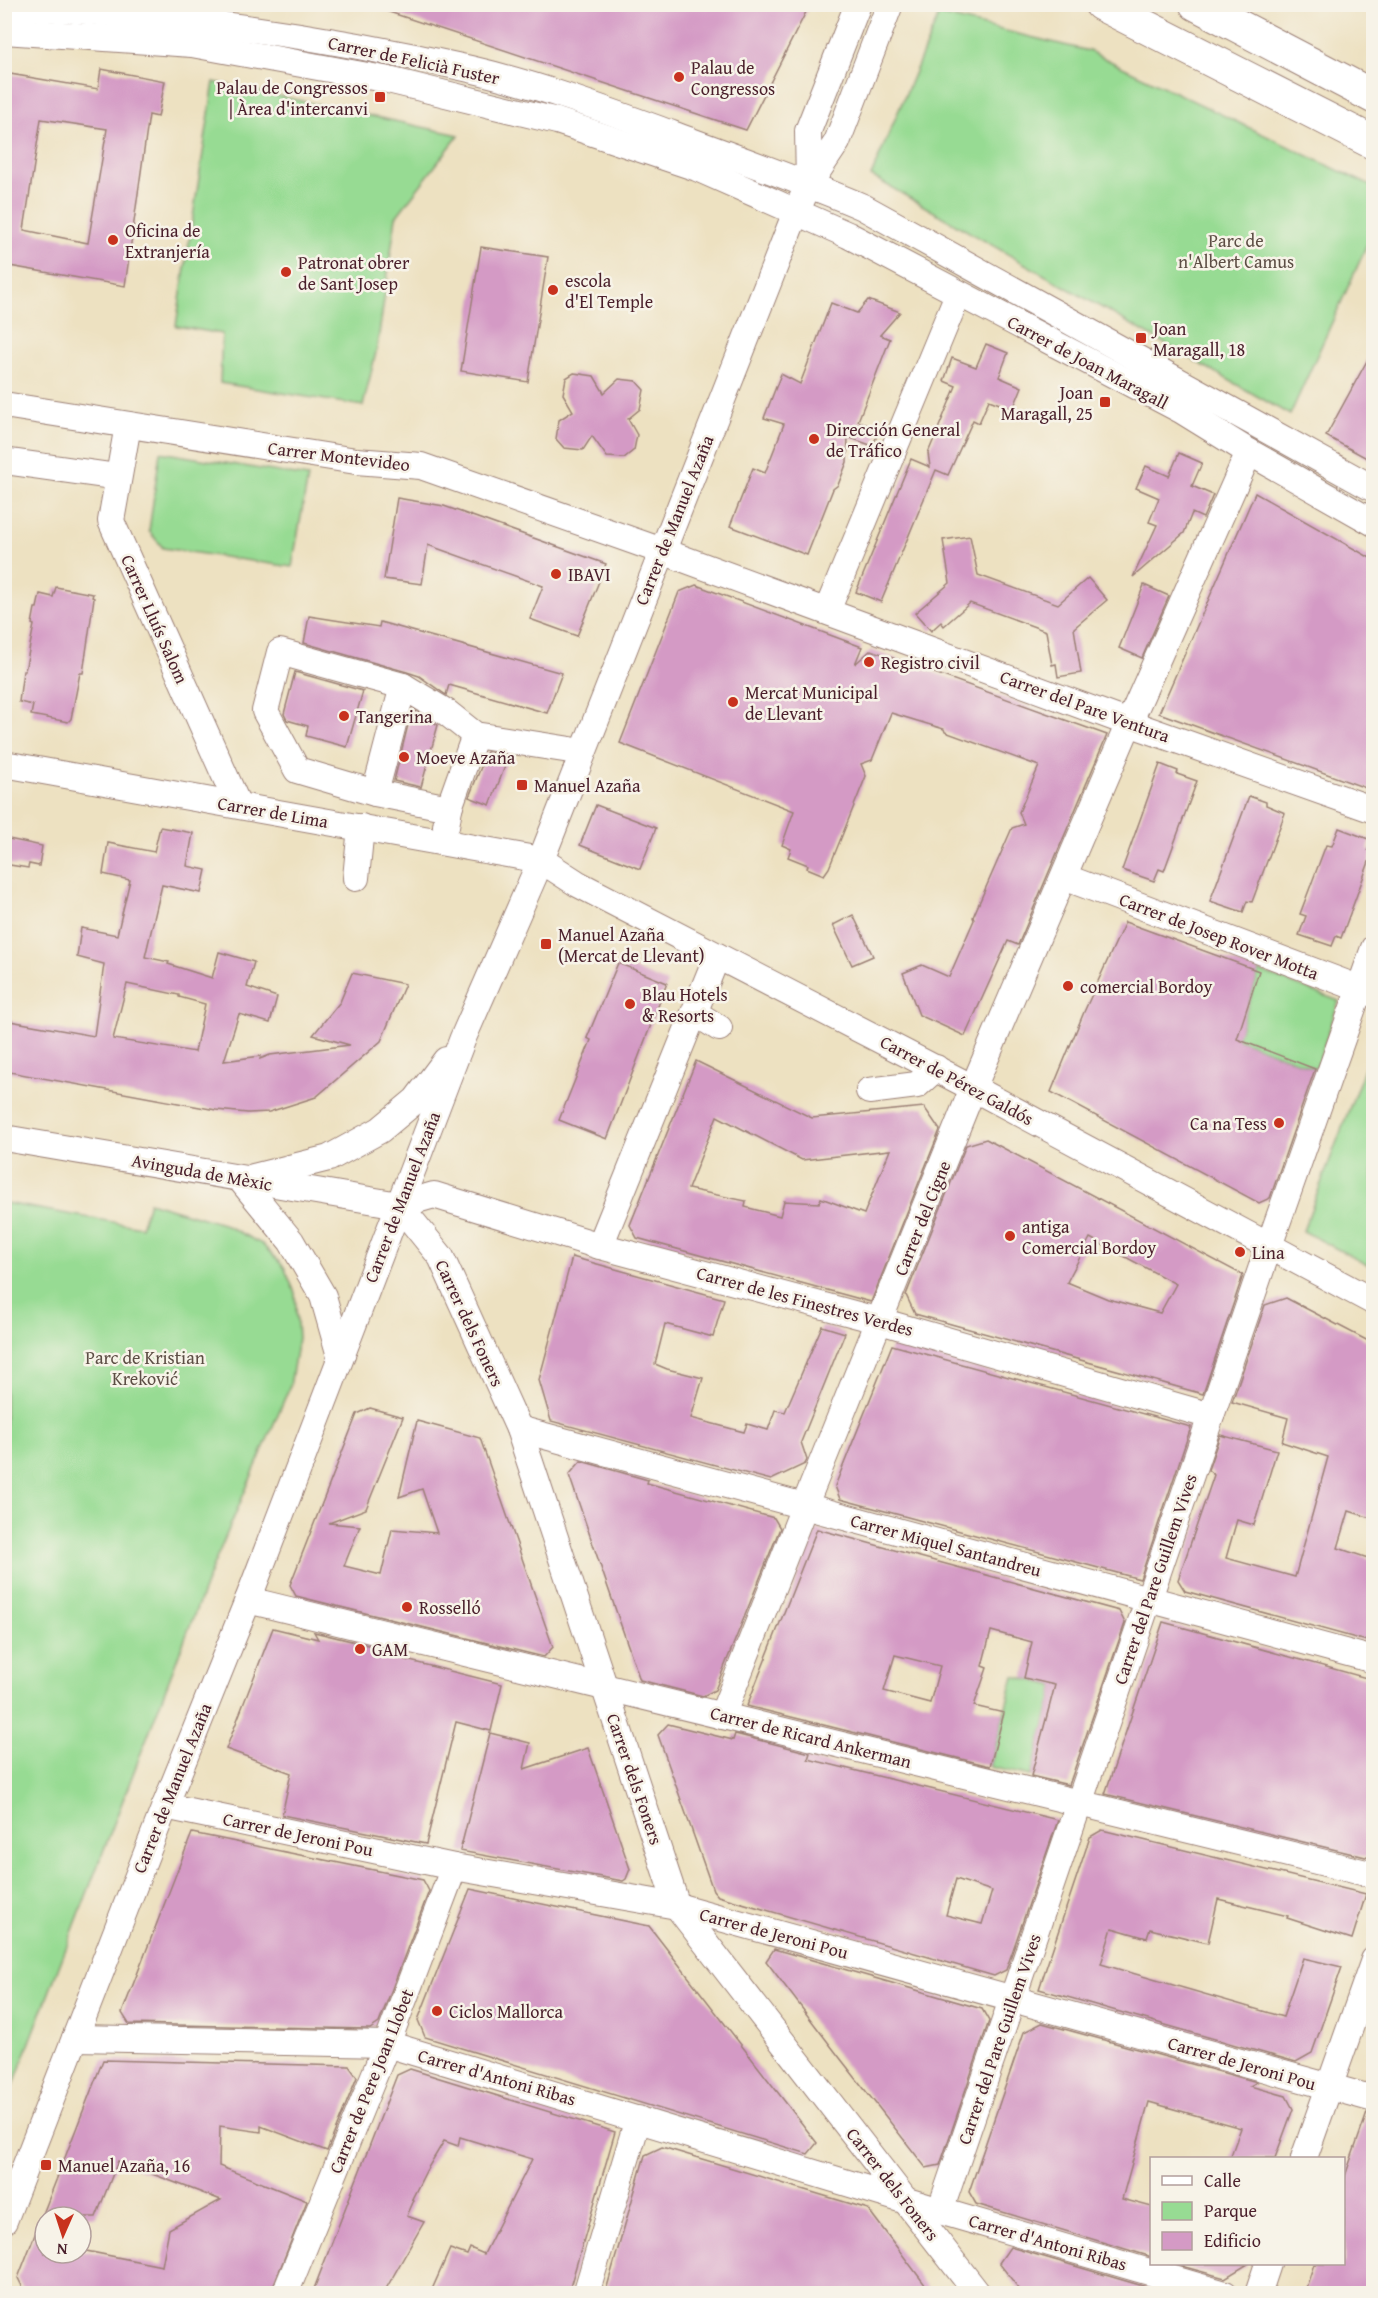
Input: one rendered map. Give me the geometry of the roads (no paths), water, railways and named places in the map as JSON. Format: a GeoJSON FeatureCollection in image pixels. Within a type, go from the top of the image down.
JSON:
{"type":"FeatureCollection","features":[{"type":"Feature","properties":{"kind":"highway"},"geometry":{"type":"LineString","coordinates":[[1101,4],[1374,143]]}},
{"type":"Feature","properties":{"kind":"highway"},"geometry":{"type":"LineString","coordinates":[[1196,4],[1374,97]]}},
{"type":"Feature","properties":{"kind":"street"},"geometry":{"type":"LineString","coordinates":[[808,184],[808,131],[858,4]]}},
{"type":"Feature","properties":{"kind":"street","name":"Carrer de Manuel Azaña"},"geometry":{"type":"LineString","coordinates":[[4,2221],[165,1806],[248,1600],[463,1038],[541,860],[796,212],[808,184],[837,142],[890,4]]}},
{"type":"Feature","properties":{"kind":"street","name":"Carrer de Felicià Fuster"},"geometry":{"type":"LineString","coordinates":[[4,6],[209,22],[360,46],[472,69],[584,102],[808,184]]}},
{"type":"Feature","properties":{"kind":"street","name":"Carrer de Felicià Fuster"},"geometry":{"type":"LineString","coordinates":[[4,31],[192,44],[400,82],[557,121],[698,168],[796,212]]}},
{"type":"Feature","properties":{"kind":"street","name":"Carrer de Joan Maragall"},"geometry":{"type":"LineString","coordinates":[[808,184],[862,207],[1374,489]]}},
{"type":"Feature","properties":{"kind":"street","name":"Carrer de Joan Maragall"},"geometry":{"type":"LineString","coordinates":[[796,212],[848,235],[1181,410],[1249,452],[1374,523]]}},
{"type":"Feature","properties":{"kind":"street"},"geometry":{"type":"LineString","coordinates":[[827,611],[958,294]]}},
{"type":"Feature","properties":{"kind":"street","name":"Carrer Montevideo"},"geometry":{"type":"LineString","coordinates":[[4,405],[356,461],[421,466],[662,551]]}},
{"type":"Feature","properties":{"kind":"street","name":"Carrer Lluís Salom"},"geometry":{"type":"LineString","coordinates":[[128,425],[111,521],[238,805]]}},
{"type":"Feature","properties":{"kind":"street","name":"Carrer del Cigne"},"geometry":{"type":"LineString","coordinates":[[722,1716],[973,1088],[1249,452]]}},
{"type":"Feature","properties":{"kind":"street"},"geometry":{"type":"LineString","coordinates":[[4,461],[118,477]]}},
{"type":"Feature","properties":{"kind":"street","name":"Carrer del Pare Ventura"},"geometry":{"type":"LineString","coordinates":[[662,551],[1374,810]]}},
{"type":"Feature","properties":{"kind":"street"},"geometry":{"type":"LineString","coordinates":[[449,808],[375,793],[297,770],[265,711],[280,652],[403,686],[446,712],[475,735],[583,752]]}},
{"type":"Feature","properties":{"kind":"street"},"geometry":{"type":"LineString","coordinates":[[375,793],[403,686]]}},
{"type":"Feature","properties":{"kind":"street"},"geometry":{"type":"LineString","coordinates":[[444,842],[449,808],[475,735]]}},
{"type":"Feature","properties":{"kind":"street","name":"Carrer de Lima"},"geometry":{"type":"LineString","coordinates":[[4,764],[541,860]]}},
{"type":"Feature","properties":{"kind":"street"},"geometry":{"type":"LineString","coordinates":[[348,785],[356,878]]}},
{"type":"Feature","properties":{"kind":"street","name":"Carrer de Pérez Galdós"},"geometry":{"type":"LineString","coordinates":[[541,860],[578,884],[936,1068],[1374,1302]]}},
{"type":"Feature","properties":{"kind":"street","name":"Carrer de Josep Rover Motta"},"geometry":{"type":"LineString","coordinates":[[1064,877],[1367,991]]}},
{"type":"Feature","properties":{"kind":"street","name":"Carrer del Pare Guillem Vives"},"geometry":{"type":"LineString","coordinates":[[940,2211],[1269,1246],[1367,991],[1374,948]]}},
{"type":"Feature","properties":{"kind":"street"},"geometry":{"type":"LineString","coordinates":[[600,1246],[696,1013],[717,956]]}},
{"type":"Feature","properties":{"kind":"street"},"geometry":{"type":"LineString","coordinates":[[696,1013],[719,1028]]}},
{"type":"Feature","properties":{"kind":"street","name":"Carrer de Manuel Azaña"},"geometry":{"type":"LineString","coordinates":[[241,1179],[329,1158],[380,1130],[416,1100],[463,1038]]}},
{"type":"Feature","properties":{"kind":"street"},"geometry":{"type":"LineString","coordinates":[[869,1091],[917,1085],[936,1068]]}},
{"type":"Feature","properties":{"kind":"street","name":"Avinguda de Mèxic"},"geometry":{"type":"LineString","coordinates":[[4,1138],[399,1205]]}},
{"type":"Feature","properties":{"kind":"street"},"geometry":{"type":"LineString","coordinates":[[241,1179],[291,1241],[317,1287],[322,1296],[340,1356]]}},
{"type":"Feature","properties":{"kind":"street","name":"Carrer de les Finestres Verdes"},"geometry":{"type":"LineString","coordinates":[[399,1205],[434,1195],[600,1246],[880,1321],[1211,1416]]}},
{"type":"Feature","properties":{"kind":"street","name":"Carrer dels Foners"},"geometry":{"type":"LineString","coordinates":[[399,1205],[441,1257],[519,1429],[678,1906],[978,2294]]}},
{"type":"Feature","properties":{"kind":"street","name":"Carrer Miquel Santandreu"},"geometry":{"type":"LineString","coordinates":[[519,1429],[1374,1660]]}},
{"type":"Feature","properties":{"kind":"street","name":"Carrer de Ricard Ankerman"},"geometry":{"type":"LineString","coordinates":[[248,1600],[1374,1875]]}},
{"type":"Feature","properties":{"kind":"street","name":"Carrer de Jeroni Pou"},"geometry":{"type":"LineString","coordinates":[[165,1806],[454,1867],[678,1906],[1374,2099]]}},
{"type":"Feature","properties":{"kind":"street","name":"Carrer de Pere Joan Llobet"},"geometry":{"type":"LineString","coordinates":[[285,2294],[387,2044],[454,1867]]}},
{"type":"Feature","properties":{"kind":"street"},"geometry":{"type":"LineString","coordinates":[[1305,2157],[1374,1960]]}},
{"type":"Feature","properties":{"kind":"street","name":"Carrer d'Antoni Ribas"},"geometry":{"type":"LineString","coordinates":[[75,2038],[387,2044],[906,2201]]}},
{"type":"Feature","properties":{"kind":"street"},"geometry":{"type":"LineString","coordinates":[[586,2294],[638,2119]]}},
{"type":"Feature","properties":{"kind":"street"},"geometry":{"type":"LineString","coordinates":[[906,2201],[940,2211]]}},
{"type":"Feature","properties":{"kind":"street","name":"Carrer d'Antoni Ribas"},"geometry":{"type":"LineString","coordinates":[[940,2211],[1225,2294]]}},
{"type":"Feature","properties":{"kind":"street"},"geometry":{"type":"LineString","coordinates":[[1258,2294],[1268,2265]]}},
{"type":"Feature","properties":{"kind":"place","name":"Palau de Congressos"},"geometry":{"type":"Point","coordinates":[679,77]}},
{"type":"Feature","properties":{"kind":"place","name":"Palau de Congressos | Àrea d'intercanvi"},"geometry":{"type":"Point","coordinates":[380,97]}},
{"type":"Feature","properties":{"kind":"place","name":"Oficina de Extranjería"},"geometry":{"type":"Point","coordinates":[113,240]}},
{"type":"Feature","properties":{"kind":"place","name":"Patronat obrer de Sant Josep"},"geometry":{"type":"Point","coordinates":[286,272]}},
{"type":"Feature","properties":{"kind":"place","name":"escola d'El Temple"},"geometry":{"type":"Point","coordinates":[553,290]}},
{"type":"Feature","properties":{"kind":"place","name":"Joan Maragall, 18"},"geometry":{"type":"Point","coordinates":[1141,338]}},
{"type":"Feature","properties":{"kind":"place","name":"Joan Maragall, 25"},"geometry":{"type":"Point","coordinates":[1105,402]}},
{"type":"Feature","properties":{"kind":"place","name":"Dirección General de Tráfico"},"geometry":{"type":"Point","coordinates":[814,439]}},
{"type":"Feature","properties":{"kind":"place","name":"IBAVI"},"geometry":{"type":"Point","coordinates":[556,574]}},
{"type":"Feature","properties":{"kind":"place","name":"Registro civil"},"geometry":{"type":"Point","coordinates":[869,662]}},
{"type":"Feature","properties":{"kind":"place","name":"Mercat Municipal de Llevant"},"geometry":{"type":"Point","coordinates":[733,702]}},
{"type":"Feature","properties":{"kind":"place","name":"Tangerina"},"geometry":{"type":"Point","coordinates":[344,716]}},
{"type":"Feature","properties":{"kind":"place","name":"Moeve Azaña"},"geometry":{"type":"Point","coordinates":[404,757]}},
{"type":"Feature","properties":{"kind":"place","name":"Manuel Azaña"},"geometry":{"type":"Point","coordinates":[522,785]}},
{"type":"Feature","properties":{"kind":"place","name":"Manuel Azaña (Mercat de Llevant)"},"geometry":{"type":"Point","coordinates":[546,944]}},
{"type":"Feature","properties":{"kind":"place","name":"comercial Bordoy"},"geometry":{"type":"Point","coordinates":[1068,986]}},
{"type":"Feature","properties":{"kind":"place","name":"Blau Hotels & Resorts"},"geometry":{"type":"Point","coordinates":[630,1004]}},
{"type":"Feature","properties":{"kind":"place","name":"Ca na Tess"},"geometry":{"type":"Point","coordinates":[1279,1123]}},
{"type":"Feature","properties":{"kind":"place","name":"antiga Comercial Bordoy"},"geometry":{"type":"Point","coordinates":[1010,1236]}},
{"type":"Feature","properties":{"kind":"place","name":"Lina"},"geometry":{"type":"Point","coordinates":[1240,1252]}},
{"type":"Feature","properties":{"kind":"place","name":"Rosselló"},"geometry":{"type":"Point","coordinates":[407,1607]}},
{"type":"Feature","properties":{"kind":"place","name":"GAM"},"geometry":{"type":"Point","coordinates":[360,1649]}},
{"type":"Feature","properties":{"kind":"place","name":"Ciclos Mallorca"},"geometry":{"type":"Point","coordinates":[437,2011]}},
{"type":"Feature","properties":{"kind":"place","name":"Manuel Azaña, 16"},"geometry":{"type":"Point","coordinates":[46,2165]}},
{"type":"Feature","properties":{"kind":"park label","name":"Parc de n'Albert Camus"},"geometry":{"type":"Point","coordinates":[1236,250]}},
{"type":"Feature","properties":{"kind":"park label","name":"Parc de Kristian Kreković"},"geometry":{"type":"Point","coordinates":[145,1367]}}]}
